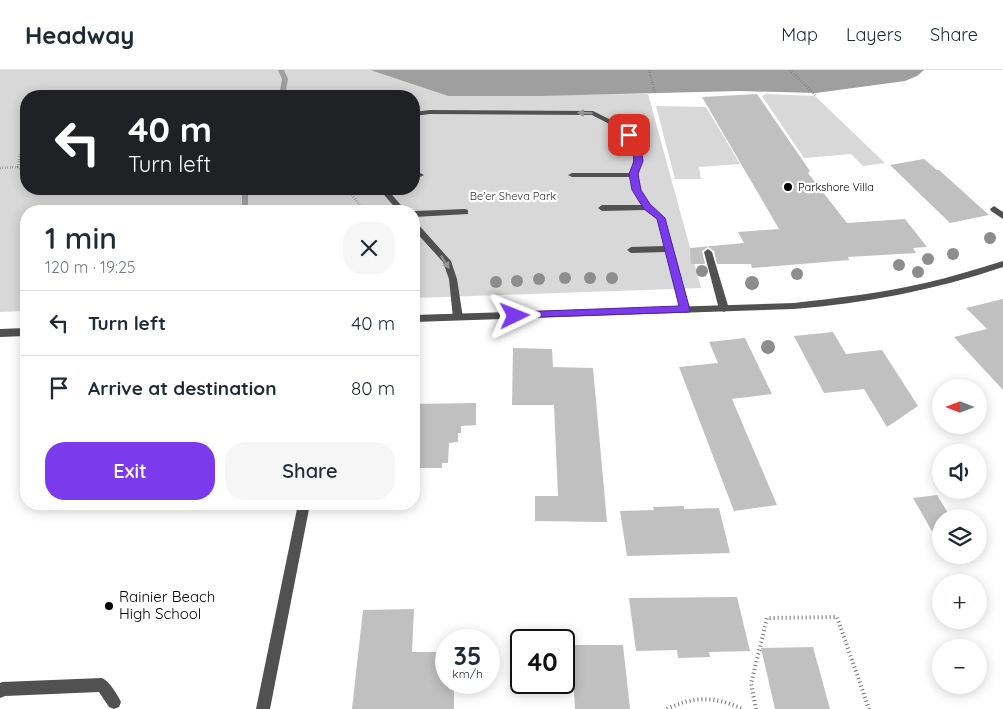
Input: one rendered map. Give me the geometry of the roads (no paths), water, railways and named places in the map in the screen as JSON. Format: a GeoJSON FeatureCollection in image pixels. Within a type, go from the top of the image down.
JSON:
{"type":"FeatureCollection","features":[{"type":"Feature","properties":{"kind":"street"},"geometry":{"type":"LineString","coordinates":[[420,113],[593,113],[615,124],[629,135],[637,148],[638,161],[634,174],[637,190],[647,206],[661,218],[685,310]]}},
{"type":"Feature","properties":{"kind":"street"},"geometry":{"type":"LineString","coordinates":[[572,174],[634,174]]}},
{"type":"Feature","properties":{"kind":"street"},"geometry":{"type":"LineString","coordinates":[[388,195],[397,205]]}},
{"type":"Feature","properties":{"kind":"street"},"geometry":{"type":"LineString","coordinates":[[602,208],[647,206]]}},
{"type":"Feature","properties":{"kind":"street"},"geometry":{"type":"LineString","coordinates":[[994,210],[1003,216]]}},
{"type":"Feature","properties":{"kind":"street"},"geometry":{"type":"LineString","coordinates":[[420,214],[465,212]]}},
{"type":"Feature","properties":{"kind":"street"},"geometry":{"type":"LineString","coordinates":[[420,231],[447,262],[454,279],[458,318]]}},
{"type":"Feature","properties":{"kind":"street"},"geometry":{"type":"LineString","coordinates":[[631,250],[669,249]]}},
{"type":"Feature","properties":{"kind":"street"},"geometry":{"type":"LineString","coordinates":[[708,252],[724,309]]}},
{"type":"Feature","properties":{"kind":"street"},"geometry":{"type":"LineString","coordinates":[[420,318],[794,306],[890,295],[934,286],[1003,264]]}},
{"type":"Feature","properties":{"kind":"street"},"geometry":{"type":"LineString","coordinates":[[0,333],[20,332]]}},
{"type":"Feature","properties":{"kind":"street"},"geometry":{"type":"LineString","coordinates":[[263,709],[303,510]]}},
{"type":"Feature","properties":{"kind":"street"},"geometry":{"type":"LineString","coordinates":[[0,691],[102,685],[114,702]]}},
{"type":"Feature","properties":{"kind":"waterway"},"geometry":{"type":"LineString","coordinates":[[281,70],[285,79],[283,90]]}},
{"type":"Feature","properties":{"kind":"waterway"},"geometry":{"type":"LineString","coordinates":[[245,195],[245,205]]}},
{"type":"Feature","properties":{"kind":"place","name":"Parkshore Villa"},"geometry":{"type":"Point","coordinates":[788,187]}},
{"type":"Feature","properties":{"kind":"place","name":"Rainier Beach High School"},"geometry":{"type":"Point","coordinates":[109,606]}},
{"type":"Feature","properties":{"kind":"park label","name":"Be'er Sheva Park"},"geometry":{"type":"Point","coordinates":[513,196]}}]}
